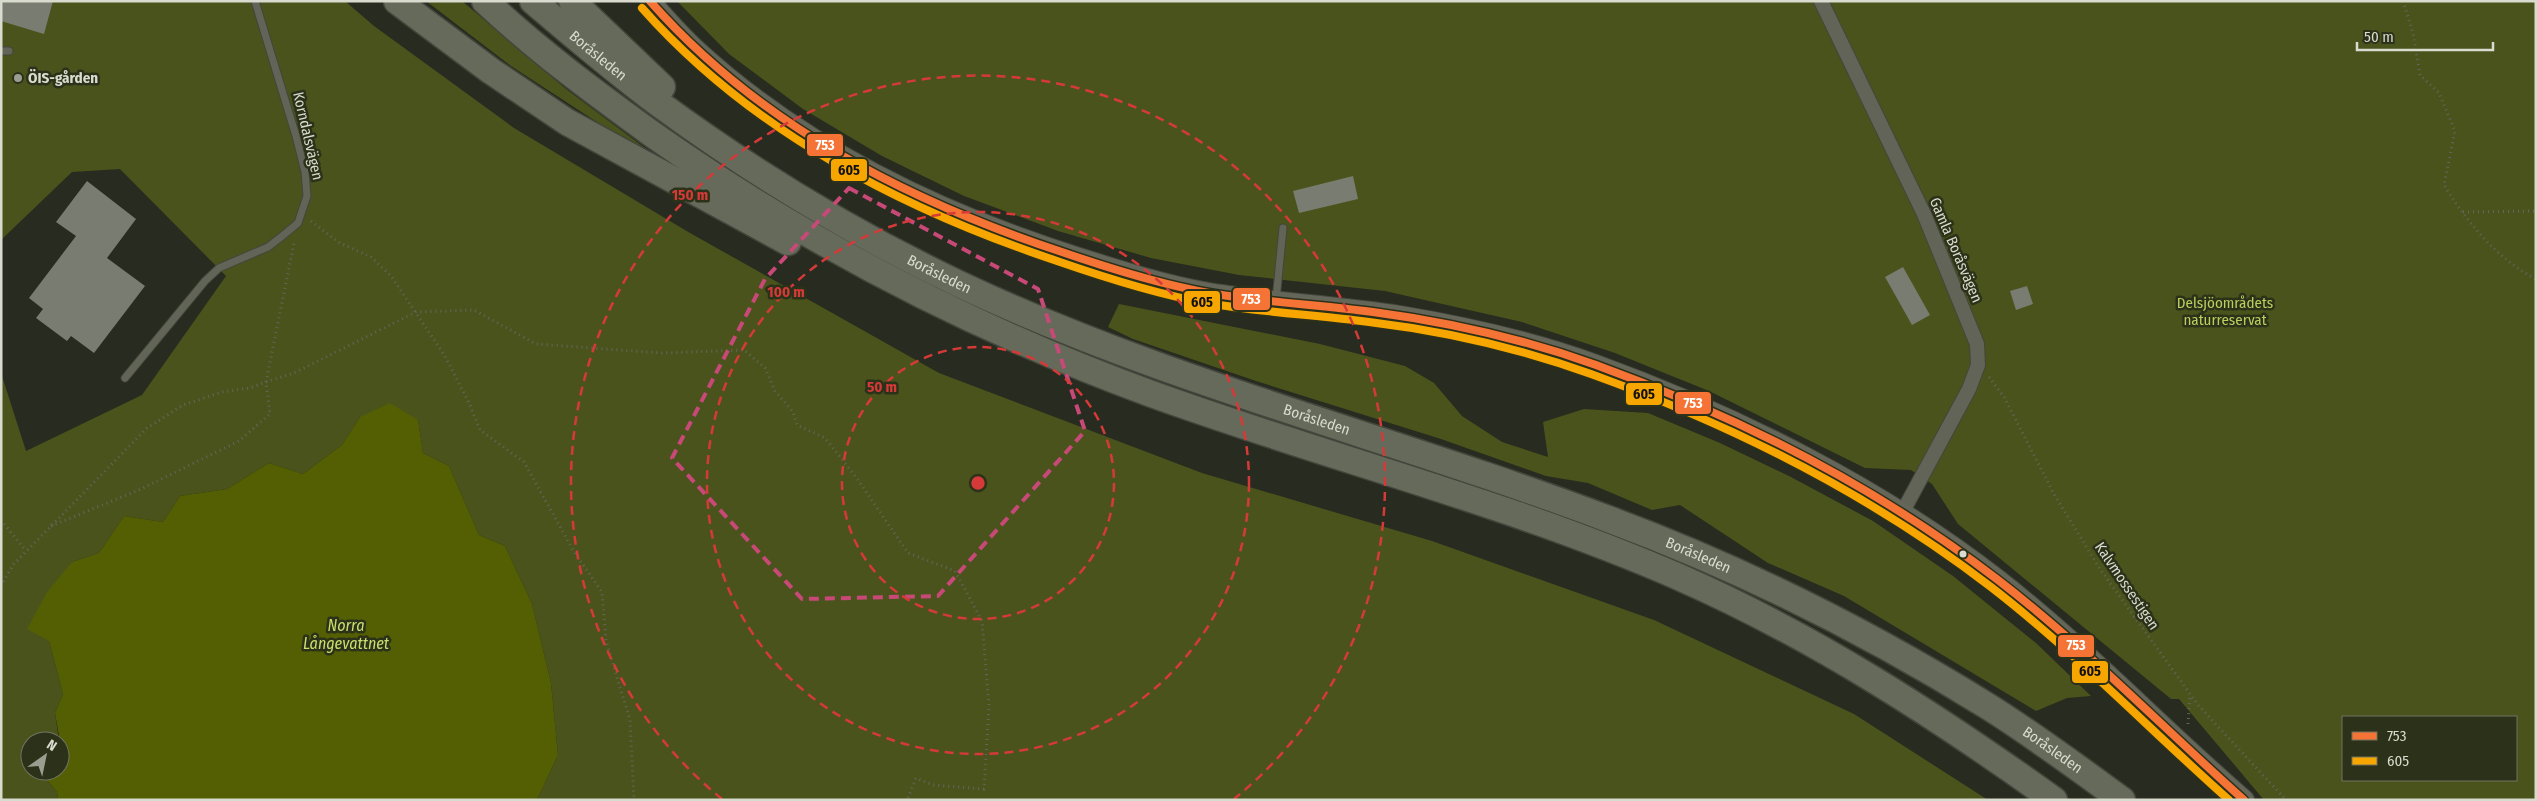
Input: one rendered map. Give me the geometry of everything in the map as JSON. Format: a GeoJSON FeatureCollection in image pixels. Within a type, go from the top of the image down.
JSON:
{"type":"FeatureCollection","features":[{"type":"Feature","properties":{"kind":"highway"},"geometry":{"type":"LineString","coordinates":[[397,1],[514,86],[568,122],[659,174],[819,258],[945,308]]}},
{"type":"Feature","properties":{"kind":"highway","name":"Boråsleden"},"geometry":{"type":"LineString","coordinates":[[485,1],[585,86],[688,159],[768,211],[833,249],[945,308],[1035,348],[1148,393],[1528,518],[1683,579],[1842,660],[1912,701],[2054,800]]}},
{"type":"Feature","properties":{"kind":"highway","name":"Boråsleden"},"geometry":{"type":"LineString","coordinates":[[532,1],[660,104],[743,162],[871,239],[1029,315],[1245,396],[1609,519],[1700,556],[1780,593],[1888,649],[1989,707],[2122,800]]}},
{"type":"Feature","properties":{"kind":"highway"},"geometry":{"type":"LineString","coordinates":[[572,1],[743,162]]}},
{"type":"Feature","properties":{"kind":"street"},"geometry":{"type":"LineString","coordinates":[[650,1],[694,47],[749,94],[817,142],[896,187],[1012,237],[1118,271],[1207,292],[1428,322],[1496,335],[1594,364],[1706,410],[1809,460],[1902,513],[1964,554],[2017,595],[2100,667],[2244,800]]}},
{"type":"Feature","properties":{"kind":"street","name":"Gamla Boråsvägen"},"geometry":{"type":"LineString","coordinates":[[1821,1],[1924,214],[1973,335],[1978,365]]}},
{"type":"Feature","properties":{"kind":"street"},"geometry":{"type":"LineString","coordinates":[[1902,513],[1969,389],[1978,365]]}},
{"type":"Feature","properties":{"kind":"lane","name":"Korndalsvägen"},"geometry":{"type":"LineString","coordinates":[[124,378],[204,281],[219,268],[268,247],[298,223],[302,215],[307,196],[305,172],[255,1]]}},
{"type":"Feature","properties":{"kind":"lane"},"geometry":{"type":"LineString","coordinates":[[1,51],[9,51]]}},
{"type":"Feature","properties":{"kind":"lane"},"geometry":{"type":"LineString","coordinates":[[1276,301],[1283,228]]}},
{"type":"Feature","properties":{"kind":"path"},"geometry":{"type":"LineString","coordinates":[[2402,1],[2413,33],[2420,75],[2439,93],[2455,131],[2444,185],[2462,212],[2492,245],[2519,270],[2536,279]]}},
{"type":"Feature","properties":{"kind":"path"},"geometry":{"type":"LineString","coordinates":[[2462,212],[2536,211]]}},
{"type":"Feature","properties":{"kind":"path"},"geometry":{"type":"LineString","coordinates":[[302,215],[338,242],[372,257],[391,276],[445,356],[470,405],[480,430],[524,462],[574,552],[602,592],[606,641],[630,720],[634,800]]}},
{"type":"Feature","properties":{"kind":"path"},"geometry":{"type":"LineString","coordinates":[[51,526],[139,490],[239,441],[270,414],[266,382],[298,223]]}},
{"type":"Feature","properties":{"kind":"path"},"geometry":{"type":"LineString","coordinates":[[1,586],[13,565],[147,428],[183,405],[222,392],[266,382],[294,373],[416,312],[474,310],[536,344],[662,353],[744,350],[765,368],[775,391],[793,412],[797,425],[825,438],[856,477],[908,553],[955,571],[982,621],[989,706],[984,789],[933,784],[916,778],[907,800]]}},
{"type":"Feature","properties":{"kind":"path","name":"Kalvmossestigen"},"geometry":{"type":"LineString","coordinates":[[1978,365],[2004,397],[2056,496],[2100,569],[2190,695],[2286,800]]}},
{"type":"Feature","properties":{"kind":"path"},"geometry":{"type":"LineString","coordinates":[[1,520],[26,551]]}},
{"type":"Feature","properties":{"kind":"path"},"geometry":{"type":"LineString","coordinates":[[2180,723],[2187,729],[2191,709],[2190,695]]}},
{"type":"Feature","properties":{"kind":"highlighted area"},"geometry":{"type":"Polygon","coordinates":[[[849,188],[1038,289],[1085,431],[938,596],[802,599],[672,458],[765,279],[849,188]]]}},
{"type":"Feature","properties":{"kind":"green space"},"geometry":{"type":"Polygon","coordinates":[[[1,1],[345,1],[374,26],[514,128],[690,233],[939,373],[1202,473],[1432,541],[1654,620],[1854,714],[1988,800],[537,800],[558,755],[551,683],[532,604],[505,546],[479,535],[449,466],[423,453],[418,420],[360,417],[342,445],[303,474],[269,463],[227,489],[180,496],[163,522],[124,516],[99,553],[72,562],[49,641],[63,694],[55,713],[58,731],[20,731],[20,781],[48,781],[57,792],[58,800],[1,800],[1,373],[26,451],[142,395],[226,276],[120,169],[72,172],[1,240],[1,1]]]}},
{"type":"Feature","properties":{"kind":"green space"},"geometry":{"type":"Polygon","coordinates":[[[426,1],[462,1],[566,89],[653,154],[649,156],[511,66],[426,1]]]}},
{"type":"Feature","properties":{"kind":"green space","name":"Delsjöområdets naturreservat"},"geometry":{"type":"Polygon","coordinates":[[[677,1],[2536,1],[2536,800],[2264,800],[2179,699],[2171,699],[1958,524],[1932,484],[1911,470],[1865,468],[1709,391],[1615,353],[1522,322],[1385,291],[1239,275],[1151,258],[1058,231],[964,196],[882,156],[803,109],[729,54],[677,1]]]}},
{"type":"Feature","properties":{"kind":"green space"},"geometry":{"type":"Polygon","coordinates":[[[1119,304],[1320,344],[1405,366],[1434,383],[1462,416],[1502,442],[1548,457],[1543,422],[1584,409],[1648,413],[1720,443],[1789,476],[1873,521],[1953,576],[2036,643],[2091,696],[2067,698],[2036,711],[1844,596],[1768,563],[1680,505],[1652,510],[1588,483],[1546,476],[1441,439],[1256,381],[1133,339],[1108,327],[1119,304]]]}},
{"type":"Feature","properties":{"kind":"water","name":"Norra Långevattnet"},"geometry":{"type":"Polygon","coordinates":[[[390,403],[418,420],[423,453],[449,466],[479,535],[505,546],[532,604],[551,683],[558,755],[537,800],[58,800],[57,792],[48,781],[70,781],[70,731],[58,731],[55,713],[63,694],[49,641],[27,629],[47,592],[72,562],[99,553],[124,516],[163,522],[180,496],[227,489],[269,463],[303,474],[342,445],[360,417],[390,403]]]}},
{"type":"Feature","properties":{"kind":"building"},"geometry":{"type":"Polygon","coordinates":[[[1,1],[53,1],[44,34],[1,21],[1,1]]]}},
{"type":"Feature","properties":{"kind":"building"},"geometry":{"type":"Polygon","coordinates":[[[1353,176],[1358,199],[1299,213],[1293,191],[1353,176]]]}},
{"type":"Feature","properties":{"kind":"building"},"geometry":{"type":"Polygon","coordinates":[[[87,181],[136,219],[107,258],[145,286],[94,353],[71,336],[67,341],[36,318],[43,309],[29,298],[76,236],[56,222],[87,181]]]}},
{"type":"Feature","properties":{"kind":"building"},"geometry":{"type":"Polygon","coordinates":[[[1903,267],[1930,315],[1912,325],[1885,277],[1903,267]]]}},
{"type":"Feature","properties":{"kind":"building"},"geometry":{"type":"Polygon","coordinates":[[[2027,286],[2033,304],[2016,310],[2010,291],[2027,286]]]}},
{"type":"Feature","properties":{"kind":"transit line","name":"753"},"geometry":{"type":"LineString","coordinates":[[650,1],[692,45],[738,85],[787,121],[838,153],[891,182],[946,208],[1002,231],[1115,269],[1190,289],[1250,299],[1401,316],[1458,326],[1514,339],[1596,365],[1649,385],[1754,431],[1805,457],[1904,514],[1998,580],[2062,632],[2244,800]]}},
{"type":"Feature","properties":{"kind":"transit line","name":"605"},"geometry":{"type":"LineString","coordinates":[[642,8],[685,52],[731,93],[781,129],[833,162],[887,191],[942,217],[999,240],[1112,279],[1187,299],[1247,309],[1425,330],[1509,348],[1591,374],[1644,394],[1697,416],[1799,465],[1898,522],[1991,587],[2082,664],[2229,800]]}},
{"type":"Feature","properties":{"kind":"place","name":"ÖIS-gården"},"geometry":{"type":"Point","coordinates":[18,78]}}]}
